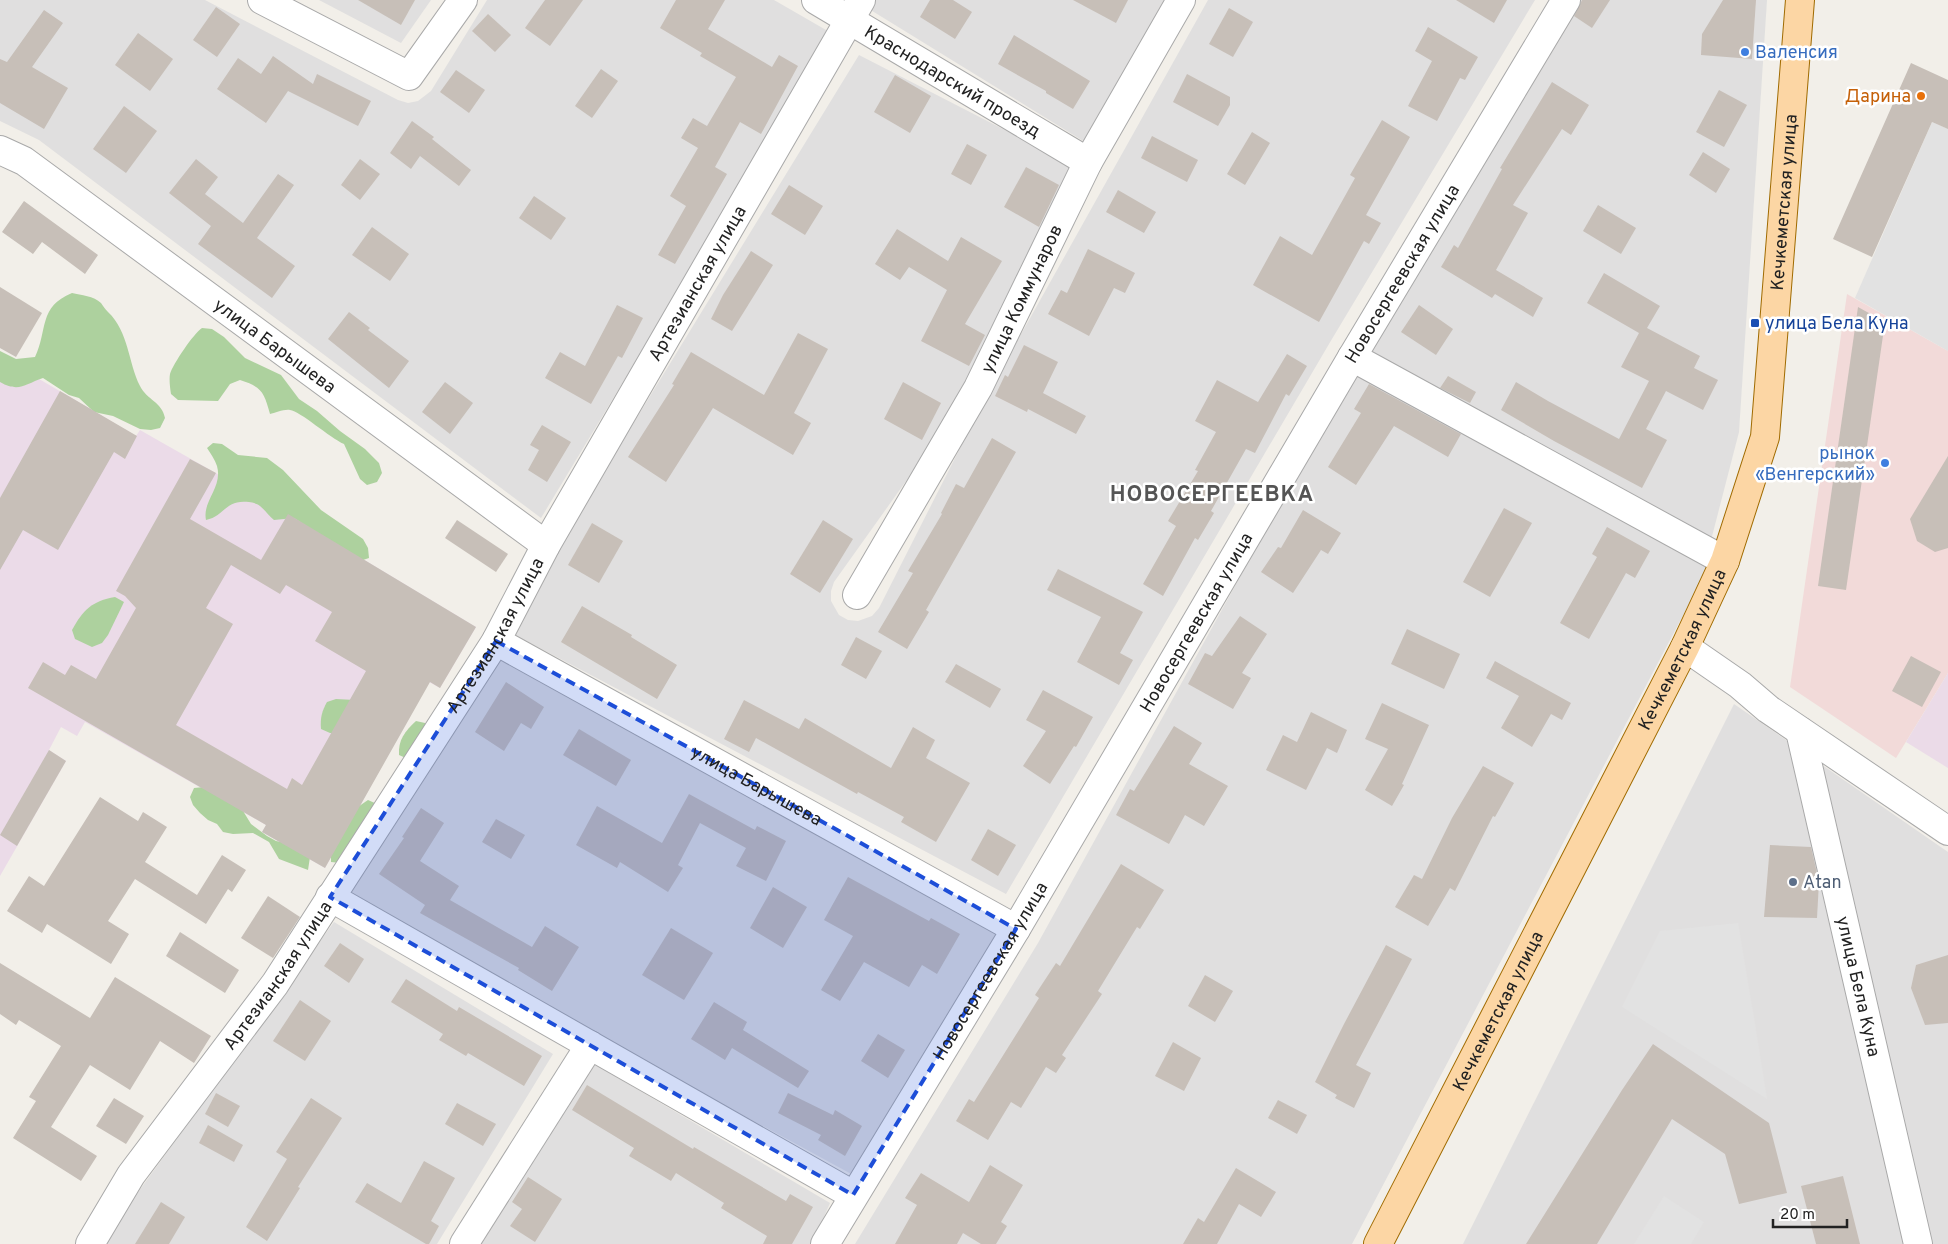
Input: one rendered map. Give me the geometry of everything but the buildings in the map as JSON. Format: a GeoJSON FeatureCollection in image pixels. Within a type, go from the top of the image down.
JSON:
{"type":"FeatureCollection","features":[{"type":"Feature","properties":{"kind":"main road","name":"Кечкеметская улица"},"geometry":{"type":"LineString","coordinates":[[1378,1244],[1685,647],[1725,561],[1765,437],[1800,0]]}},
{"type":"Feature","properties":{"kind":"street"},"geometry":{"type":"LineString","coordinates":[[262,0],[409,76],[463,0]]}},
{"type":"Feature","properties":{"kind":"street","name":"Краснодарский проезд"},"geometry":{"type":"LineString","coordinates":[[816,0],[855,10],[1088,162]]}},
{"type":"Feature","properties":{"kind":"street","name":"улица Коммунаров"},"geometry":{"type":"LineString","coordinates":[[857,595],[978,388],[1088,162],[1181,0]]}},
{"type":"Feature","properties":{"kind":"street","name":"Новосергеевская улица"},"geometry":{"type":"LineString","coordinates":[[825,1244],[1016,929],[1352,357],[1566,0]]}},
{"type":"Feature","properties":{"kind":"street","name":"Артезианская улица"},"geometry":{"type":"LineString","coordinates":[[90,1244],[131,1175],[275,984],[496,641],[546,545],[855,10]]}},
{"type":"Feature","properties":{"kind":"street","name":"улица Барышева"},"geometry":{"type":"LineString","coordinates":[[0,150],[24,161],[546,545]]}},
{"type":"Feature","properties":{"kind":"street"},"geometry":{"type":"LineString","coordinates":[[1352,357],[1725,561]]}},
{"type":"Feature","properties":{"kind":"street","name":"улица Барышева"},"geometry":{"type":"LineString","coordinates":[[496,641],[1016,929]]}},
{"type":"Feature","properties":{"kind":"street"},"geometry":{"type":"LineString","coordinates":[[1685,647],[1740,685],[1768,709],[1948,831]]}},
{"type":"Feature","properties":{"kind":"street","name":"улица Бела Куна"},"geometry":{"type":"LineString","coordinates":[[1800,730],[1918,1244]]}},
{"type":"Feature","properties":{"kind":"street"},"geometry":{"type":"LineString","coordinates":[[330,897],[854,1195]]}},
{"type":"Feature","properties":{"kind":"street"},"geometry":{"type":"LineString","coordinates":[[464,1244],[590,1044]]}},
{"type":"Feature","properties":{"kind":"highlighted area"},"geometry":{"type":"Polygon","coordinates":[[[496,641],[1016,929],[853,1195],[330,897],[496,641]]]}},
{"type":"Feature","properties":{"kind":"shaded area"},"geometry":{"type":"Polygon","coordinates":[[[0,0],[205,0],[398,100],[408,103],[418,101],[431,91],[487,0],[774,0],[833,34],[541,518],[39,140],[0,121],[0,0]]]}},
{"type":"Feature","properties":{"kind":"shaded area"},"geometry":{"type":"Polygon","coordinates":[[[319,0],[431,0],[401,43],[319,0]]]}},
{"type":"Feature","properties":{"kind":"shaded area"},"geometry":{"type":"Polygon","coordinates":[[[874,0],[1171,0],[1088,144],[869,9],[874,0]]]}},
{"type":"Feature","properties":{"kind":"shaded area"},"geometry":{"type":"Polygon","coordinates":[[[1208,0],[1535,0],[1329,344],[1006,894],[515,635],[557,548],[859,55],[1081,169],[966,397],[834,582],[831,591],[831,601],[839,615],[848,620],[858,621],[872,616],[879,608],[986,397],[1208,0]]]}},
{"type":"Feature","properties":{"kind":"shaded area"},"geometry":{"type":"Polygon","coordinates":[[[1567,0],[1767,0],[1739,432],[1709,548],[1361,354],[1567,0]]]}},
{"type":"Feature","properties":{"kind":"shaded area"},"geometry":{"type":"Polygon","coordinates":[[[1932,122],[1946,128],[1948,125],[1948,351],[1855,298],[1932,122]]]}},
{"type":"Feature","properties":{"kind":"shaded area","name":"рынок «Венгерский»"},"geometry":{"type":"Polygon","coordinates":[[[1847,294],[1948,351],[1948,673],[1896,758],[1790,687],[1847,294]]]}},
{"type":"Feature","properties":{"kind":"shaded area"},"geometry":{"type":"Polygon","coordinates":[[[0,356],[136,436],[140,430],[288,514],[476,627],[440,688],[429,682],[325,868],[262,832],[266,825],[85,722],[77,736],[61,727],[49,750],[66,761],[0,876],[0,356]]]}},
{"type":"Feature","properties":{"kind":"shaded area"},"geometry":{"type":"Polygon","coordinates":[[[1358,363],[1709,566],[1352,1244],[855,1244],[1038,943],[1358,363]]]}},
{"type":"Feature","properties":{"kind":"shaded area"},"geometry":{"type":"Polygon","coordinates":[[[500,656],[997,935],[855,1176],[595,1035],[345,891],[500,656]]]}},
{"type":"Feature","properties":{"kind":"shaded area"},"geometry":{"type":"Polygon","coordinates":[[[1948,673],[1948,768],[1906,742],[1948,673]]]}},
{"type":"Feature","properties":{"kind":"shaded area"},"geometry":{"type":"Polygon","coordinates":[[[1734,704],[1948,852],[1948,1244],[1463,1244],[1734,704]]]}},
{"type":"Feature","properties":{"kind":"shaded area"},"geometry":{"type":"Polygon","coordinates":[[[334,922],[553,1054],[437,1244],[104,1244],[115,1224],[334,922]]]}},
{"type":"Feature","properties":{"kind":"shaded area"},"geometry":{"type":"Polygon","coordinates":[[[1738,923],[1767,1099],[1622,1007],[1660,931],[1738,923]]]}},
{"type":"Feature","properties":{"kind":"shaded area"},"geometry":{"type":"Polygon","coordinates":[[[591,1062],[830,1203],[812,1244],[476,1244],[591,1062]]]}},
{"type":"Feature","properties":{"kind":"shaded area"},"geometry":{"type":"Polygon","coordinates":[[[1664,1196],[1704,1222],[1691,1244],[1634,1244],[1664,1196]]]}},
{"type":"Feature","properties":{"kind":"green space"},"geometry":{"type":"Polygon","coordinates":[[[72,293],[95,299],[101,303],[115,320],[124,338],[140,386],[146,395],[161,408],[165,418],[160,428],[151,430],[140,429],[113,416],[94,412],[79,398],[69,395],[43,378],[17,387],[0,382],[0,351],[16,359],[35,357],[49,312],[61,299],[72,293]]]}},
{"type":"Feature","properties":{"kind":"green space"},"geometry":{"type":"Polygon","coordinates":[[[202,328],[212,329],[224,337],[245,358],[281,375],[299,399],[365,449],[379,463],[382,473],[377,482],[367,485],[360,479],[344,444],[301,415],[290,410],[270,414],[264,395],[253,385],[240,380],[230,384],[218,401],[178,400],[171,394],[170,374],[172,369],[189,342],[202,328]]]}},
{"type":"Feature","properties":{"kind":"green space"},"geometry":{"type":"Polygon","coordinates":[[[213,443],[222,444],[238,455],[267,458],[283,470],[321,510],[363,539],[368,548],[369,558],[360,561],[294,518],[274,520],[260,506],[252,502],[235,503],[206,520],[207,506],[218,474],[217,466],[207,448],[213,443]]]}},
{"type":"Feature","properties":{"kind":"green space"},"geometry":{"type":"Polygon","coordinates":[[[115,597],[124,602],[108,635],[102,643],[92,647],[75,639],[72,630],[84,612],[100,601],[115,597]]]}},
{"type":"Feature","properties":{"kind":"green space"},"geometry":{"type":"Polygon","coordinates":[[[336,699],[355,700],[340,733],[330,733],[321,729],[321,718],[327,702],[336,699]]]}},
{"type":"Feature","properties":{"kind":"green space"},"geometry":{"type":"Polygon","coordinates":[[[416,721],[425,723],[427,734],[408,759],[399,755],[401,740],[416,721]]]}},
{"type":"Feature","properties":{"kind":"green space"},"geometry":{"type":"Polygon","coordinates":[[[204,787],[240,806],[251,824],[267,836],[276,841],[295,845],[310,857],[308,870],[279,859],[269,842],[253,833],[233,834],[223,832],[217,824],[208,820],[193,805],[190,797],[194,788],[204,787]]]}},
{"type":"Feature","properties":{"kind":"green space"},"geometry":{"type":"Polygon","coordinates":[[[368,800],[377,804],[341,863],[331,862],[331,853],[352,811],[368,800]]]}},
{"type":"Feature","properties":{"kind":"place","name":"Валенсия"},"geometry":{"type":"Point","coordinates":[1745,52]}},
{"type":"Feature","properties":{"kind":"place","name":"Дарина"},"geometry":{"type":"Point","coordinates":[1921,96]}},
{"type":"Feature","properties":{"kind":"place","name":"улица Бела Куна"},"geometry":{"type":"Point","coordinates":[1755,323]}},
{"type":"Feature","properties":{"kind":"place","name":"рынок «Венгерский»"},"geometry":{"type":"Point","coordinates":[1885,463]}},
{"type":"Feature","properties":{"kind":"place","name":"Аtan"},"geometry":{"type":"Point","coordinates":[1793,882]}},
{"type":"Feature","properties":{"kind":"district","name":"НОВОСЕРГЕЕВКА"},"geometry":{"type":"Point","coordinates":[1212,493]}}]}
